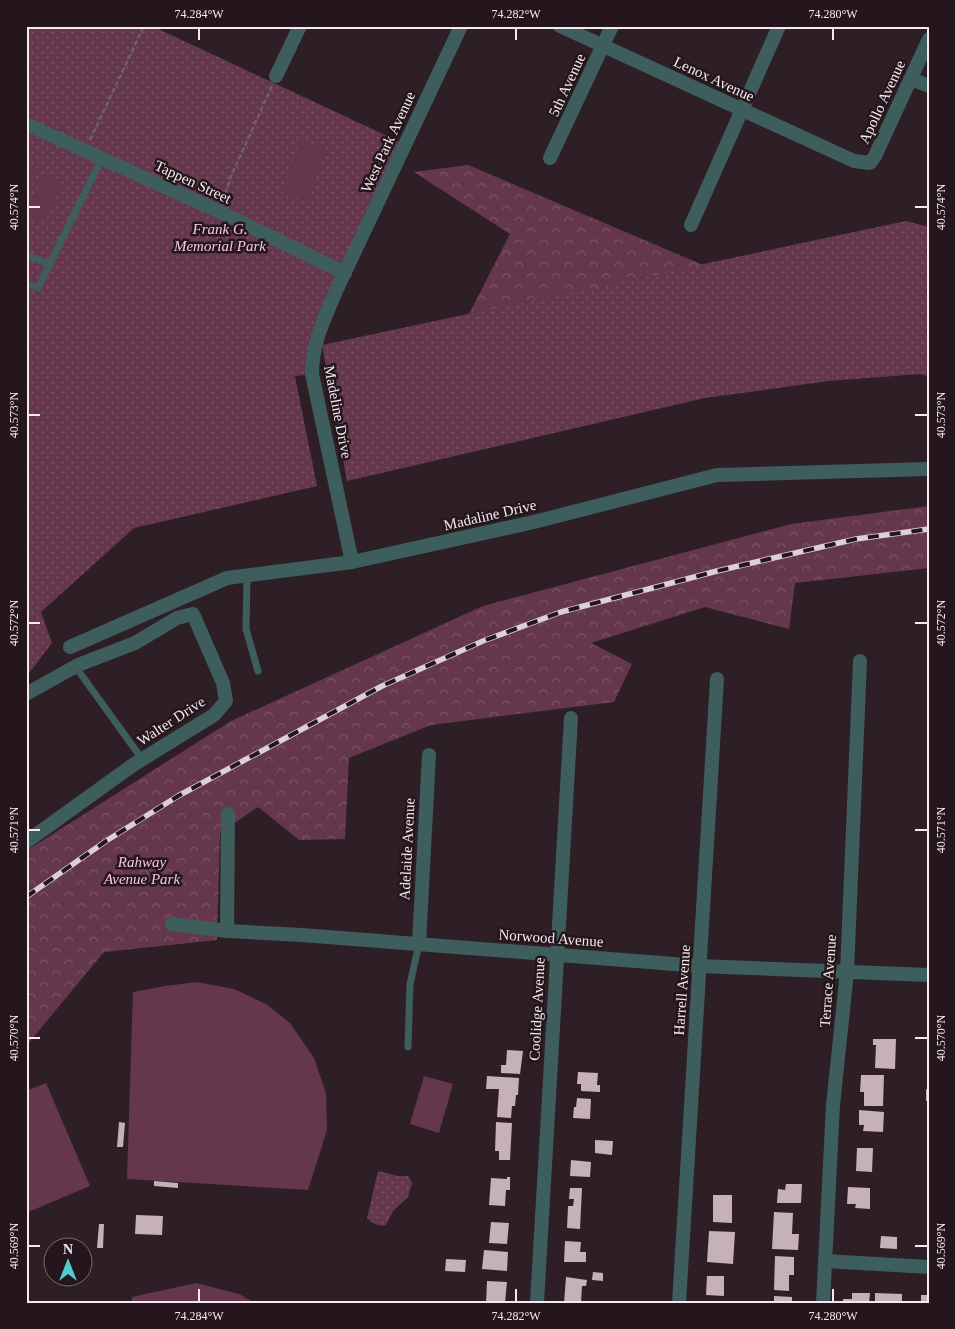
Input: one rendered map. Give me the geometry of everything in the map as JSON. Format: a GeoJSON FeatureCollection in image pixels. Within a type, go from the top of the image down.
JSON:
{"type":"FeatureCollection","features":[{"type":"Feature","properties":{"kind":"street"},"geometry":{"type":"LineString","coordinates":[[276,76],[300,26]]}},
{"type":"Feature","properties":{"kind":"street","name":"West Park Avenue"},"geometry":{"type":"LineString","coordinates":[[345,273],[461,26]]}},
{"type":"Feature","properties":{"kind":"street","name":"Lenox Avenue"},"geometry":{"type":"LineString","coordinates":[[560,26],[854,161]]}},
{"type":"Feature","properties":{"kind":"street","name":"5th Avenue"},"geometry":{"type":"LineString","coordinates":[[550,158],[612,26]]}},
{"type":"Feature","properties":{"kind":"street"},"geometry":{"type":"LineString","coordinates":[[691,224],[779,26]]}},
{"type":"Feature","properties":{"kind":"street","name":"Apollo Avenue"},"geometry":{"type":"LineString","coordinates":[[854,161],[870,163],[875,156],[929,39]]}},
{"type":"Feature","properties":{"kind":"street"},"geometry":{"type":"LineString","coordinates":[[912,79],[929,86]]}},
{"type":"Feature","properties":{"kind":"street","name":"Tappen Street"},"geometry":{"type":"LineString","coordinates":[[26,124],[220,212],[345,273]]}},
{"type":"Feature","properties":{"kind":"street","name":"Madeline Drive"},"geometry":{"type":"LineString","coordinates":[[345,273],[318,334],[312,355],[312,374],[352,562]]}},
{"type":"Feature","properties":{"kind":"street","name":"Madaline Drive"},"geometry":{"type":"LineString","coordinates":[[70,647],[227,578],[352,562],[534,522],[717,476],[929,468]]}},
{"type":"Feature","properties":{"kind":"street","name":"Walter Drive"},"geometry":{"type":"LineString","coordinates":[[26,694],[75,666],[135,643],[177,618],[193,614],[223,683],[226,701],[214,715],[142,759],[26,842]]}},
{"type":"Feature","properties":{"kind":"street","name":"Terrace Avenue"},"geometry":{"type":"LineString","coordinates":[[822,1303],[833,1105],[847,972],[860,661]]}},
{"type":"Feature","properties":{"kind":"street","name":"Harrell Avenue"},"geometry":{"type":"LineString","coordinates":[[679,1303],[717,679]]}},
{"type":"Feature","properties":{"kind":"street","name":"Coolidge Avenue"},"geometry":{"type":"LineString","coordinates":[[537,1303],[571,718]]}},
{"type":"Feature","properties":{"kind":"street","name":"Adelaide Avenue"},"geometry":{"type":"LineString","coordinates":[[419,944],[428,755]]}},
{"type":"Feature","properties":{"kind":"street"},"geometry":{"type":"LineString","coordinates":[[227,931],[228,814]]}},
{"type":"Feature","properties":{"kind":"street","name":"Norwood Avenue"},"geometry":{"type":"LineString","coordinates":[[172,924],[227,931],[302,935],[700,966],[929,975]]}},
{"type":"Feature","properties":{"kind":"street"},"geometry":{"type":"LineString","coordinates":[[825,1262],[929,1267]]}},
{"type":"Feature","properties":{"kind":"lane"},"geometry":{"type":"LineString","coordinates":[[26,284],[38,288],[102,158]]}},
{"type":"Feature","properties":{"kind":"lane"},"geometry":{"type":"LineString","coordinates":[[26,255],[50,264]]}},
{"type":"Feature","properties":{"kind":"lane"},"geometry":{"type":"LineString","coordinates":[[248,576],[246,629],[258,670]]}},
{"type":"Feature","properties":{"kind":"lane"},"geometry":{"type":"LineString","coordinates":[[75,666],[142,759]]}},
{"type":"Feature","properties":{"kind":"lane"},"geometry":{"type":"LineString","coordinates":[[408,1047],[410,984],[419,944]]}},
{"type":"Feature","properties":{"kind":"path"},"geometry":{"type":"LineString","coordinates":[[85,151],[144,26]]}},
{"type":"Feature","properties":{"kind":"path"},"geometry":{"type":"LineString","coordinates":[[220,212],[231,176],[276,76]]}},
{"type":"Feature","properties":{"kind":"green space","name":"Frank G. Memorial Park"},"geometry":{"type":"Polygon","coordinates":[[[26,26],[152,26],[402,143],[356,240],[312,374],[295,376],[317,486],[134,528],[41,612],[52,643],[26,677],[26,26]]]}},
{"type":"Feature","properties":{"kind":"green space"},"geometry":{"type":"Polygon","coordinates":[[[300,141],[326,150],[308,201],[282,192],[300,141]]]}},
{"type":"Feature","properties":{"kind":"green space"},"geometry":{"type":"Polygon","coordinates":[[[26,165],[38,171],[26,198],[26,165]]]}},
{"type":"Feature","properties":{"kind":"green space"},"geometry":{"type":"Polygon","coordinates":[[[468,165],[703,265],[469,314],[510,234],[414,172],[468,165]]]}},
{"type":"Feature","properties":{"kind":"green space"},"geometry":{"type":"Polygon","coordinates":[[[44,174],[63,183],[45,223],[26,215],[44,174]]]}},
{"type":"Feature","properties":{"kind":"green space"},"geometry":{"type":"Polygon","coordinates":[[[906,221],[929,227],[929,376],[920,374],[829,381],[705,398],[347,481],[322,345],[906,221]]]}},
{"type":"Feature","properties":{"kind":"green space","name":"Rahway Avenue Park"},"geometry":{"type":"Polygon","coordinates":[[[929,506],[929,568],[795,583],[789,629],[705,607],[591,643],[632,664],[614,702],[431,725],[349,758],[345,839],[299,840],[258,807],[220,833],[217,940],[104,952],[26,1046],[26,851],[231,721],[483,606],[791,524],[929,506]]]}},
{"type":"Feature","properties":{"kind":"green space"},"geometry":{"type":"Polygon","coordinates":[[[197,982],[234,989],[266,1004],[290,1023],[314,1058],[326,1093],[327,1130],[308,1190],[127,1179],[133,992],[197,982]]]}},
{"type":"Feature","properties":{"kind":"green space"},"geometry":{"type":"Polygon","coordinates":[[[424,1076],[453,1084],[439,1133],[410,1124],[424,1076]]]}},
{"type":"Feature","properties":{"kind":"green space"},"geometry":{"type":"Polygon","coordinates":[[[46,1083],[90,1186],[26,1213],[26,1091],[46,1083]]]}},
{"type":"Feature","properties":{"kind":"green space"},"geometry":{"type":"Polygon","coordinates":[[[378,1171],[398,1176],[408,1176],[412,1183],[408,1197],[393,1211],[386,1225],[376,1224],[367,1218],[378,1171]]]}},
{"type":"Feature","properties":{"kind":"green space"},"geometry":{"type":"Polygon","coordinates":[[[196,1283],[239,1294],[255,1303],[132,1303],[132,1297],[196,1283]]]}},
{"type":"Feature","properties":{"kind":"building"},"geometry":{"type":"Polygon","coordinates":[[[873,1039],[896,1039],[895,1069],[875,1068],[876,1045],[873,1045],[873,1039]]]}},
{"type":"Feature","properties":{"kind":"building"},"geometry":{"type":"Polygon","coordinates":[[[507,1050],[523,1051],[520,1074],[501,1073],[501,1065],[506,1065],[507,1050]]]}},
{"type":"Feature","properties":{"kind":"building"},"geometry":{"type":"Polygon","coordinates":[[[578,1072],[598,1073],[597,1085],[600,1085],[600,1092],[581,1091],[581,1084],[577,1084],[578,1072]]]}},
{"type":"Feature","properties":{"kind":"building"},"geometry":{"type":"Polygon","coordinates":[[[861,1075],[884,1075],[883,1106],[864,1106],[864,1092],[860,1092],[861,1075]]]}},
{"type":"Feature","properties":{"kind":"building"},"geometry":{"type":"Polygon","coordinates":[[[487,1076],[519,1078],[518,1095],[516,1095],[515,1106],[512,1106],[511,1118],[497,1117],[499,1089],[486,1089],[487,1076]]]}},
{"type":"Feature","properties":{"kind":"building"},"geometry":{"type":"Polygon","coordinates":[[[926,1089],[929,1090],[929,1101],[926,1101],[926,1089]]]}},
{"type":"Feature","properties":{"kind":"building"},"geometry":{"type":"Polygon","coordinates":[[[577,1098],[591,1099],[590,1119],[573,1118],[577,1098]]]}},
{"type":"Feature","properties":{"kind":"building"},"geometry":{"type":"Polygon","coordinates":[[[859,1110],[884,1112],[883,1132],[863,1131],[864,1125],[859,1125],[859,1110]]]}},
{"type":"Feature","properties":{"kind":"building"},"geometry":{"type":"Polygon","coordinates":[[[119,1122],[125,1123],[123,1147],[117,1147],[119,1122]]]}},
{"type":"Feature","properties":{"kind":"building"},"geometry":{"type":"Polygon","coordinates":[[[496,1122],[512,1123],[510,1160],[499,1160],[499,1151],[495,1151],[496,1122]]]}},
{"type":"Feature","properties":{"kind":"building"},"geometry":{"type":"Polygon","coordinates":[[[595,1140],[613,1141],[612,1155],[595,1153],[595,1140]]]}},
{"type":"Feature","properties":{"kind":"building"},"geometry":{"type":"Polygon","coordinates":[[[857,1148],[873,1148],[872,1172],[856,1171],[857,1148]]]}},
{"type":"Feature","properties":{"kind":"building"},"geometry":{"type":"Polygon","coordinates":[[[571,1160],[591,1162],[590,1177],[570,1176],[571,1160]]]}},
{"type":"Feature","properties":{"kind":"building"},"geometry":{"type":"Polygon","coordinates":[[[507,1177],[510,1177],[510,1190],[506,1190],[505,1206],[489,1205],[491,1178],[507,1179],[507,1177]]]}},
{"type":"Feature","properties":{"kind":"building"},"geometry":{"type":"Polygon","coordinates":[[[154,1181],[178,1183],[178,1188],[154,1186],[154,1181]]]}},
{"type":"Feature","properties":{"kind":"building"},"geometry":{"type":"Polygon","coordinates":[[[786,1184],[802,1184],[801,1203],[777,1203],[778,1189],[785,1190],[786,1184]]]}},
{"type":"Feature","properties":{"kind":"building"},"geometry":{"type":"Polygon","coordinates":[[[848,1187],[870,1188],[870,1209],[855,1208],[856,1204],[847,1204],[848,1187]]]}},
{"type":"Feature","properties":{"kind":"building"},"geometry":{"type":"Polygon","coordinates":[[[570,1188],[582,1188],[580,1229],[567,1228],[568,1206],[573,1206],[574,1199],[569,1199],[570,1188]]]}},
{"type":"Feature","properties":{"kind":"building"},"geometry":{"type":"Polygon","coordinates":[[[713,1195],[732,1195],[732,1223],[713,1222],[713,1195]]]}},
{"type":"Feature","properties":{"kind":"building"},"geometry":{"type":"Polygon","coordinates":[[[774,1212],[793,1213],[792,1234],[799,1234],[798,1250],[772,1249],[774,1212]]]}},
{"type":"Feature","properties":{"kind":"building"},"geometry":{"type":"Polygon","coordinates":[[[136,1215],[163,1216],[162,1235],[135,1234],[136,1215]]]}},
{"type":"Feature","properties":{"kind":"building"},"geometry":{"type":"Polygon","coordinates":[[[491,1222],[509,1223],[507,1244],[489,1243],[491,1222]]]}},
{"type":"Feature","properties":{"kind":"building"},"geometry":{"type":"Polygon","coordinates":[[[99,1224],[104,1224],[103,1248],[97,1248],[99,1224]]]}},
{"type":"Feature","properties":{"kind":"building"},"geometry":{"type":"Polygon","coordinates":[[[709,1231],[735,1232],[733,1264],[707,1262],[709,1231]]]}},
{"type":"Feature","properties":{"kind":"building"},"geometry":{"type":"Polygon","coordinates":[[[881,1236],[897,1237],[897,1249],[880,1248],[881,1236]]]}},
{"type":"Feature","properties":{"kind":"building"},"geometry":{"type":"Polygon","coordinates":[[[565,1241],[581,1242],[580,1252],[586,1252],[586,1262],[564,1262],[565,1241]]]}},
{"type":"Feature","properties":{"kind":"building"},"geometry":{"type":"Polygon","coordinates":[[[484,1250],[508,1252],[507,1271],[482,1269],[484,1250]]]}},
{"type":"Feature","properties":{"kind":"building"},"geometry":{"type":"Polygon","coordinates":[[[775,1256],[794,1257],[794,1275],[789,1275],[789,1291],[774,1290],[775,1256]]]}},
{"type":"Feature","properties":{"kind":"building"},"geometry":{"type":"Polygon","coordinates":[[[446,1259],[466,1260],[465,1272],[445,1271],[446,1259]]]}},
{"type":"Feature","properties":{"kind":"building"},"geometry":{"type":"Polygon","coordinates":[[[593,1272],[603,1273],[603,1281],[592,1280],[593,1272]]]}},
{"type":"Feature","properties":{"kind":"building"},"geometry":{"type":"Polygon","coordinates":[[[707,1276],[724,1276],[724,1296],[706,1295],[707,1276]]]}},
{"type":"Feature","properties":{"kind":"building"},"geometry":{"type":"Polygon","coordinates":[[[566,1277],[587,1280],[586,1286],[582,1286],[581,1303],[564,1303],[566,1277]]]}},
{"type":"Feature","properties":{"kind":"building"},"geometry":{"type":"Polygon","coordinates":[[[487,1281],[507,1282],[505,1303],[486,1303],[487,1281]]]}},
{"type":"Feature","properties":{"kind":"building"},"geometry":{"type":"Polygon","coordinates":[[[852,1293],[870,1293],[869,1303],[843,1303],[843,1299],[852,1299],[852,1293]]]}},
{"type":"Feature","properties":{"kind":"building"},"geometry":{"type":"Polygon","coordinates":[[[875,1293],[902,1294],[902,1303],[875,1303],[875,1293]]]}},
{"type":"Feature","properties":{"kind":"building"},"geometry":{"type":"Polygon","coordinates":[[[921,1295],[929,1295],[929,1303],[921,1303],[921,1295]]]}},
{"type":"Feature","properties":{"kind":"building"},"geometry":{"type":"Polygon","coordinates":[[[774,1296],[792,1297],[792,1303],[774,1303],[774,1296]]]}},
{"type":"Feature","properties":{"kind":"railway"},"geometry":{"type":"LineString","coordinates":[[26,897],[106,841],[178,796],[382,686],[483,641],[561,612],[717,571],[856,539],[929,529]]}}]}
